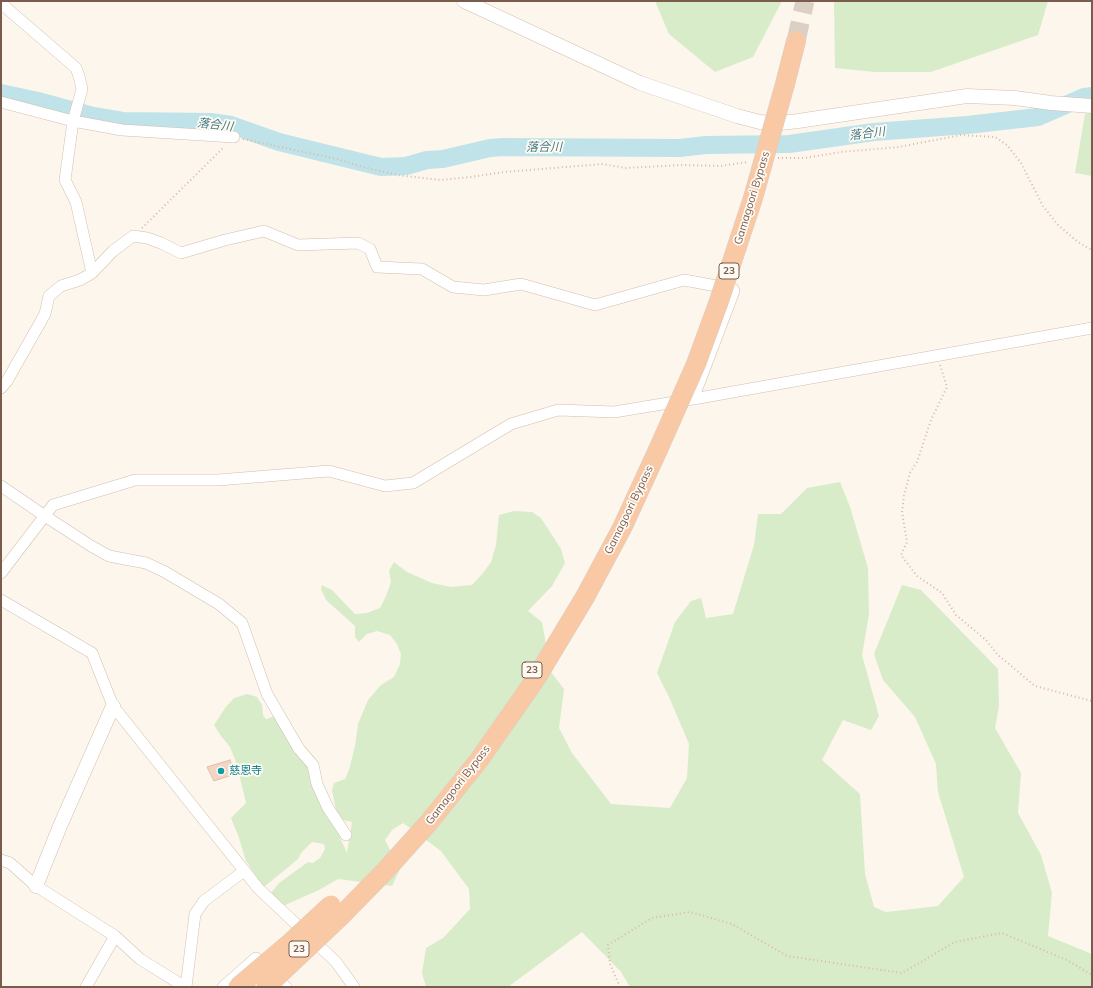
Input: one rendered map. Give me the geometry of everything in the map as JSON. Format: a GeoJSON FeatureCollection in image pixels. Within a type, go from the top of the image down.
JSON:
{"type":"FeatureCollection","features":[{"type":"Feature","properties":{"kind":"highway","name":"Gamagoori Bypass"},"geometry":{"type":"LineString","coordinates":[[339,913],[472,757],[528,678],[579,593],[618,521],[696,364],[719,301],[753,198],[792,40]]}},
{"type":"Feature","properties":{"kind":"highway","name":"Gamagoori Bypass"},"geometry":{"type":"LineString","coordinates":[[339,913],[385,871],[430,821],[479,760],[535,680],[585,597],[615,542],[654,450]]}},
{"type":"Feature","properties":{"kind":"highway"},"geometry":{"type":"LineString","coordinates":[[238,987],[291,942],[339,913]]}},
{"type":"Feature","properties":{"kind":"highway"},"geometry":{"type":"LineString","coordinates":[[275,987],[339,913]]}},
{"type":"Feature","properties":{"kind":"highway","name":"23"},"geometry":{"type":"LineString","coordinates":[[258,987],[339,913]]}},
{"type":"Feature","properties":{"kind":"highway","name":"23"},"geometry":{"type":"LineString","coordinates":[[266,987],[339,913]]}},
{"type":"Feature","properties":{"kind":"street"},"geometry":{"type":"LineString","coordinates":[[2,1],[3,5],[76,68],[80,76],[82,89],[73,120],[65,180],[76,202],[92,273]]}},
{"type":"Feature","properties":{"kind":"street"},"geometry":{"type":"LineString","coordinates":[[464,1],[640,83],[737,116],[760,122],[780,123],[798,121],[967,96],[1015,98],[1089,106]]}},
{"type":"Feature","properties":{"kind":"street"},"geometry":{"type":"LineString","coordinates":[[1,102],[73,120],[122,130],[234,138]]}},
{"type":"Feature","properties":{"kind":"street"},"geometry":{"type":"LineString","coordinates":[[1,388],[7,382],[45,314],[49,296],[61,286],[80,280],[92,273],[113,251],[133,236],[146,238],[161,243],[180,253],[264,231],[298,245],[358,243],[370,249],[377,267],[422,269],[453,287],[484,290],[521,284],[595,305],[684,280],[733,289],[734,291],[693,399]]}},
{"type":"Feature","properties":{"kind":"street"},"geometry":{"type":"LineString","coordinates":[[1,572],[53,505],[135,480],[218,480],[329,471],[385,486],[413,484],[511,424],[558,410],[614,412],[1092,328]]}},
{"type":"Feature","properties":{"kind":"street"},"geometry":{"type":"LineString","coordinates":[[1,486],[45,516],[109,556],[146,563],[165,572],[219,604],[242,623],[267,694],[299,749],[313,765],[317,784],[328,808],[346,835]]}},
{"type":"Feature","properties":{"kind":"street"},"geometry":{"type":"LineString","coordinates":[[1,600],[92,653],[112,706],[258,888],[336,962],[354,987]]}},
{"type":"Feature","properties":{"kind":"street"},"geometry":{"type":"LineString","coordinates":[[36,886],[60,826],[112,706]]}},
{"type":"Feature","properties":{"kind":"street"},"geometry":{"type":"LineString","coordinates":[[1,860],[10,863],[36,886],[115,936],[140,959],[185,987],[195,914],[204,901],[244,871]]}},
{"type":"Feature","properties":{"kind":"street"},"geometry":{"type":"LineString","coordinates":[[86,987],[115,936]]}},
{"type":"Feature","properties":{"kind":"street"},"geometry":{"type":"LineString","coordinates":[[223,987],[256,958],[286,987]]}},
{"type":"Feature","properties":{"kind":"path"},"geometry":{"type":"LineString","coordinates":[[774,158],[805,158],[841,152],[899,147],[961,136],[995,137],[1007,144],[1021,162],[1043,206],[1058,225],[1078,242],[1092,250]]}},
{"type":"Feature","properties":{"kind":"path"},"geometry":{"type":"LineString","coordinates":[[133,236],[234,138],[337,159],[397,175],[440,180],[504,172],[603,164],[625,168],[720,166],[751,162]]}},
{"type":"Feature","properties":{"kind":"path"},"geometry":{"type":"LineString","coordinates":[[937,355],[947,387],[931,420],[917,462],[910,473],[904,496],[902,512],[907,542],[901,555],[917,576],[942,593],[956,615],[986,640],[998,655],[1035,686],[1092,701]]}},
{"type":"Feature","properties":{"kind":"path"},"geometry":{"type":"LineString","coordinates":[[620,987],[610,964],[608,945],[652,918],[690,912],[732,924],[787,956],[902,973],[955,942],[1002,933],[1067,960],[1092,975]]}},
{"type":"Feature","properties":{"kind":"green space"},"geometry":{"type":"Polygon","coordinates":[[[655,1],[782,1],[753,57],[715,72],[669,34],[655,1]]]}},
{"type":"Feature","properties":{"kind":"green space"},"geometry":{"type":"Polygon","coordinates":[[[834,1],[1048,1],[1038,35],[931,72],[874,72],[835,68],[834,1]]]}},
{"type":"Feature","properties":{"kind":"green space"},"geometry":{"type":"Polygon","coordinates":[[[1092,112],[1092,176],[1075,173],[1085,114],[1092,112]]]}},
{"type":"Feature","properties":{"kind":"green space"},"geometry":{"type":"Polygon","coordinates":[[[840,482],[850,507],[868,568],[869,614],[862,655],[879,716],[871,730],[843,720],[822,760],[860,794],[865,874],[874,907],[886,912],[938,906],[964,877],[938,792],[936,764],[915,717],[883,680],[874,654],[902,585],[921,590],[998,669],[999,706],[995,728],[1021,773],[1018,813],[1041,855],[1052,893],[1048,936],[1092,954],[1092,987],[630,987],[621,972],[582,932],[508,987],[426,987],[422,973],[426,948],[443,938],[470,909],[469,889],[441,851],[403,823],[392,830],[385,840],[400,869],[392,886],[338,879],[319,890],[283,906],[270,894],[279,883],[308,862],[313,863],[320,858],[325,849],[324,844],[312,842],[301,853],[298,859],[264,887],[246,861],[231,818],[246,803],[243,790],[236,762],[230,747],[214,725],[225,708],[234,698],[247,694],[257,697],[262,705],[263,715],[266,719],[275,716],[299,758],[308,766],[347,853],[352,822],[343,820],[336,810],[332,790],[334,783],[345,779],[349,770],[355,746],[358,724],[368,700],[381,685],[394,677],[400,664],[401,654],[397,644],[390,635],[377,631],[367,634],[359,642],[355,637],[355,626],[326,600],[321,589],[322,585],[332,590],[355,614],[367,613],[380,608],[391,582],[389,571],[394,562],[407,572],[432,583],[451,587],[472,585],[491,562],[496,545],[499,515],[514,511],[532,512],[541,518],[561,549],[565,563],[552,586],[528,611],[542,622],[551,672],[564,689],[559,728],[572,753],[611,804],[670,808],[687,778],[689,744],[657,673],[675,622],[691,601],[701,598],[706,618],[733,614],[754,545],[758,514],[781,514],[807,488],[840,482]]]}},
{"type":"Feature","properties":{"kind":"building","name":"慈恩寺"},"geometry":{"type":"Polygon","coordinates":[[[230,760],[235,774],[214,781],[207,767],[230,760]]]}},
{"type":"Feature","properties":{"kind":"waterway","name":"落合川"},"geometry":{"type":"LineString","coordinates":[[1,93],[38,101],[93,116],[123,121],[211,122],[231,125],[279,142],[381,167],[406,166],[427,160],[443,159],[490,148],[503,147],[679,148],[706,145],[789,144],[874,132],[967,125],[1038,117],[1084,97],[1092,96]]}},
{"type":"Feature","properties":{"kind":"tunnel"},"geometry":{"type":"LineString","coordinates":[[796,41],[805,1]]}},
{"type":"Feature","properties":{"kind":"place","name":"慈恩寺"},"geometry":{"type":"Point","coordinates":[221,771]}}]}
